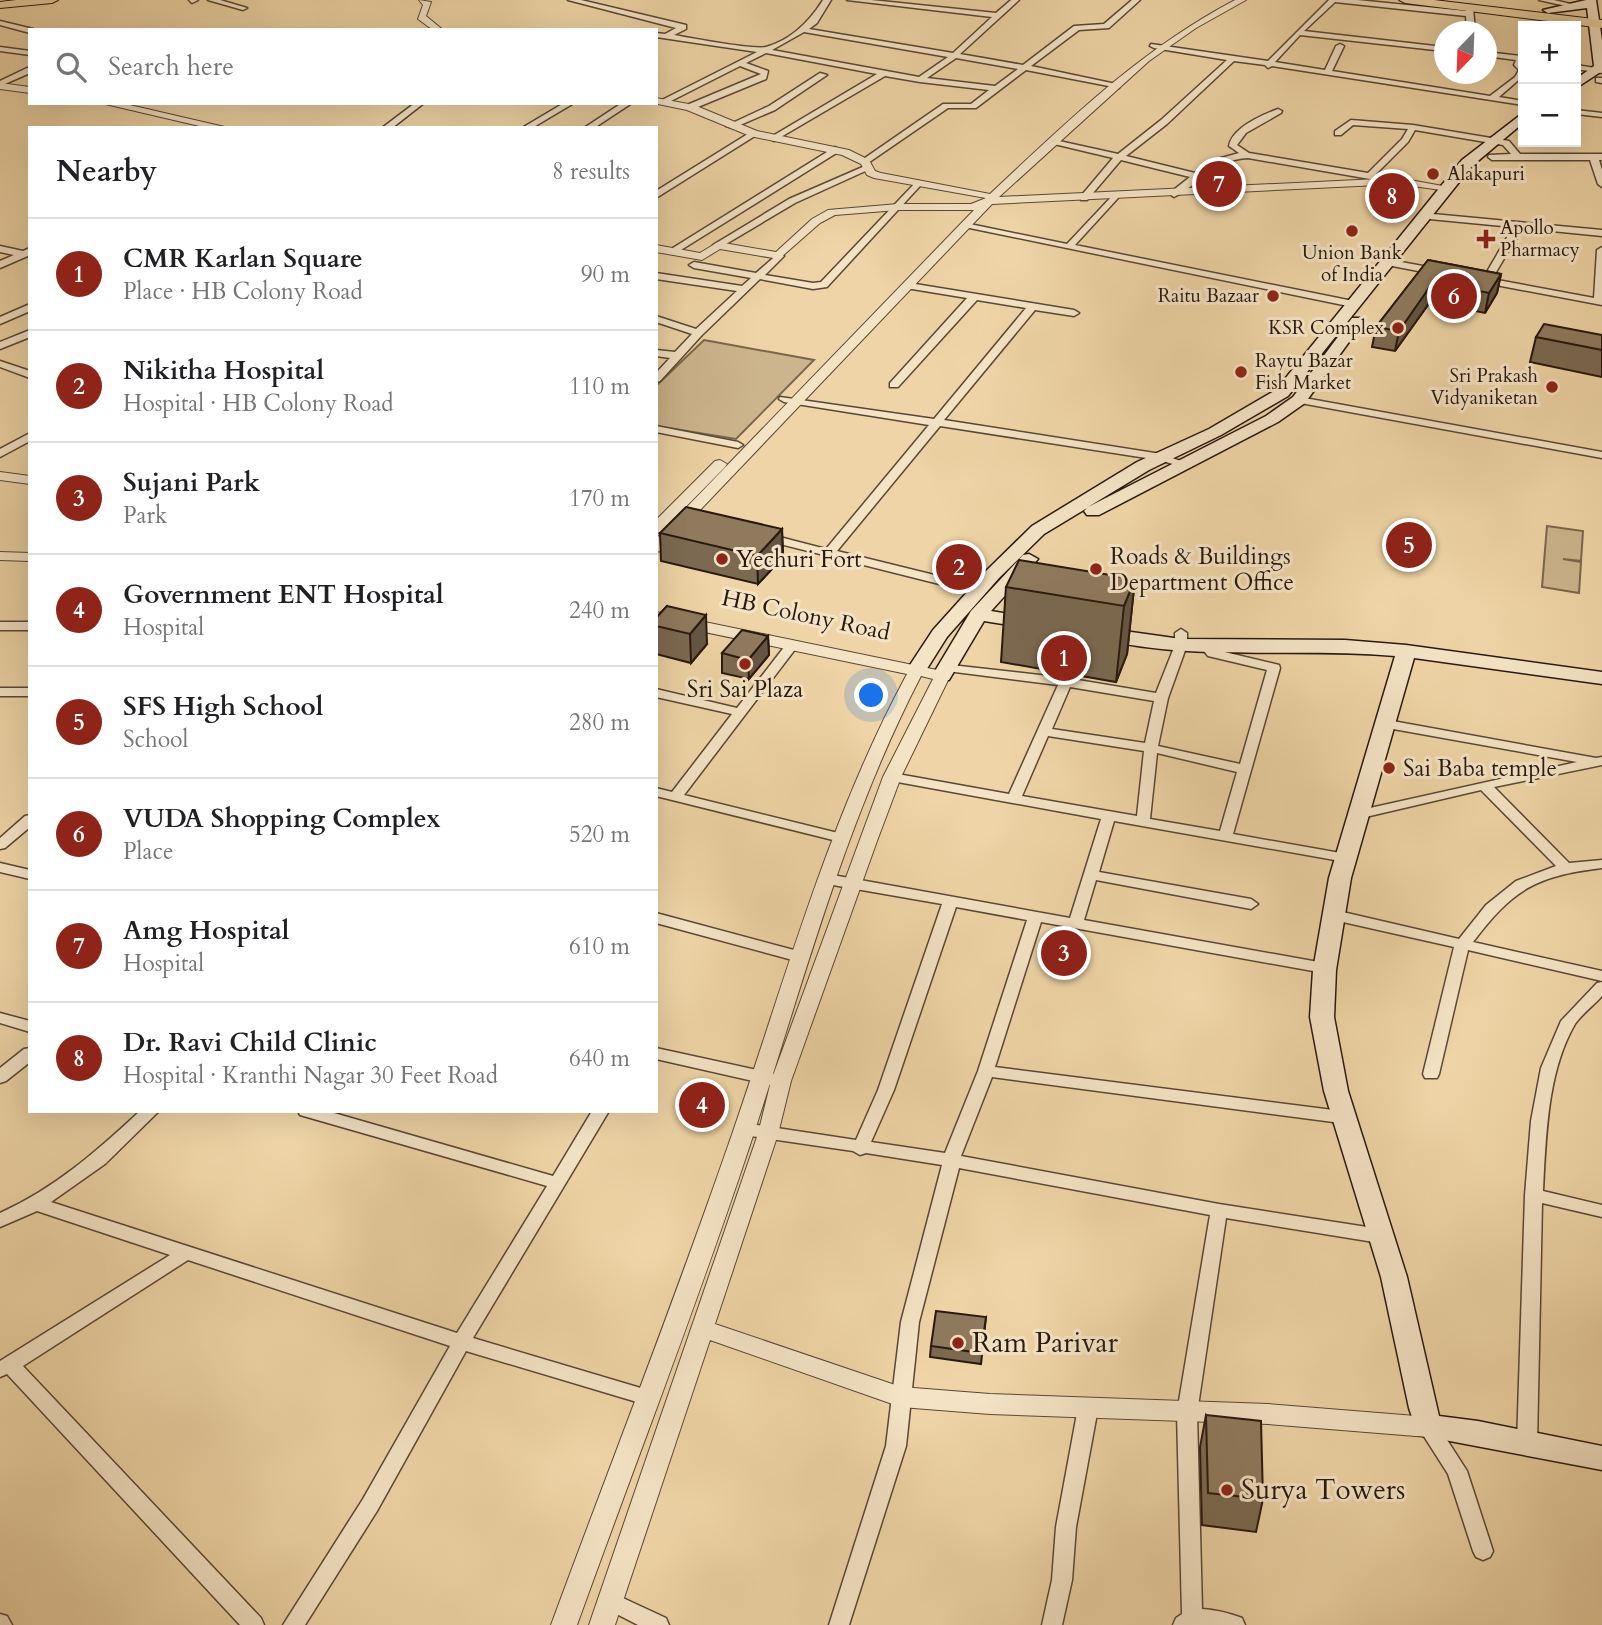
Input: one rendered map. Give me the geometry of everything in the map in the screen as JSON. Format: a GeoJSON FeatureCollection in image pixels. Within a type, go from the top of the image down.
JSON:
{"type":"FeatureCollection","features":[{"type":"Feature","properties":{"kind":"main road"},"geometry":{"type":"LineString","coordinates":[[0,3],[12,0]]}},
{"type":"Feature","properties":{"kind":"main road"},"geometry":{"type":"LineString","coordinates":[[0,3],[52,0]]}},
{"type":"Feature","properties":{"kind":"main road"},"geometry":{"type":"LineString","coordinates":[[1405,0],[1543,9],[1575,6],[1595,17]]}},
{"type":"Feature","properties":{"kind":"main road"},"geometry":{"type":"LineString","coordinates":[[1456,0],[1595,17]]}},
{"type":"Feature","properties":{"kind":"main road"},"geometry":{"type":"LineString","coordinates":[[1595,17],[1601,76]]}},
{"type":"Feature","properties":{"kind":"main road"},"geometry":{"type":"LineString","coordinates":[[1579,84],[1601,76]]}},
{"type":"Feature","properties":{"kind":"main road"},"geometry":{"type":"LineString","coordinates":[[1581,91],[1601,76]]}},
{"type":"Feature","properties":{"kind":"main road"},"geometry":{"type":"LineString","coordinates":[[1430,218],[1444,189],[1467,163],[1501,149],[1518,124]]}},
{"type":"Feature","properties":{"kind":"main road"},"geometry":{"type":"LineString","coordinates":[[945,672],[981,603],[1038,530],[1054,518],[1161,457],[1214,432],[1282,393],[1353,304],[1392,264],[1430,218],[1518,134]]}},
{"type":"Feature","properties":{"kind":"main road"},"geometry":{"type":"LineString","coordinates":[[918,667],[940,634],[981,603],[1060,531],[1093,511],[1272,419],[1299,400],[1392,264]]}},
{"type":"Feature","properties":{"kind":"main road"},"geometry":{"type":"LineString","coordinates":[[981,603],[1051,620]]}},
{"type":"Feature","properties":{"kind":"main road"},"geometry":{"type":"LineString","coordinates":[[1090,626],[1205,645],[1407,647],[1602,678]]}},
{"type":"Feature","properties":{"kind":"main road"},"geometry":{"type":"LineString","coordinates":[[1181,639],[1302,636],[1602,670]]}},
{"type":"Feature","properties":{"kind":"main road"},"geometry":{"type":"LineString","coordinates":[[1407,647],[1387,724],[1357,815],[1324,968],[1322,1020],[1341,1117],[1394,1277],[1419,1397],[1428,1427],[1478,1433],[1602,1458]]}},
{"type":"Feature","properties":{"kind":"street"},"geometry":{"type":"LineString","coordinates":[[212,0],[243,8]]}},
{"type":"Feature","properties":{"kind":"street"},"geometry":{"type":"LineString","coordinates":[[423,0],[428,4],[421,17],[436,28]]}},
{"type":"Feature","properties":{"kind":"street"},"geometry":{"type":"LineString","coordinates":[[572,0],[683,27],[658,40]]}},
{"type":"Feature","properties":{"kind":"street"},"geometry":{"type":"LineString","coordinates":[[661,101],[804,30],[814,22],[827,0]]}},
{"type":"Feature","properties":{"kind":"street"},"geometry":{"type":"LineString","coordinates":[[851,0],[999,16]]}},
{"type":"Feature","properties":{"kind":"street"},"geometry":{"type":"LineString","coordinates":[[920,81],[954,56],[1015,0]]}},
{"type":"Feature","properties":{"kind":"street"},"geometry":{"type":"LineString","coordinates":[[677,279],[729,237],[792,201],[851,177],[946,106],[973,106],[1027,68],[1075,29],[1104,27],[1136,0]]}},
{"type":"Feature","properties":{"kind":"street"},"geometry":{"type":"LineString","coordinates":[[662,515],[789,400],[908,286],[1050,132],[1111,86],[1185,23],[1230,0]]}},
{"type":"Feature","properties":{"kind":"street"},"geometry":{"type":"LineString","coordinates":[[1158,47],[1242,0]]}},
{"type":"Feature","properties":{"kind":"street"},"geometry":{"type":"LineString","coordinates":[[1268,66],[1298,33],[1335,0],[1473,5]]}},
{"type":"Feature","properties":{"kind":"street"},"geometry":{"type":"LineString","coordinates":[[0,23],[28,30]]}},
{"type":"Feature","properties":{"kind":"street"},"geometry":{"type":"LineString","coordinates":[[804,30],[1027,68],[1111,86]]}},
{"type":"Feature","properties":{"kind":"street"},"geometry":{"type":"LineString","coordinates":[[1298,33],[1434,48]]}},
{"type":"Feature","properties":{"kind":"street"},"geometry":{"type":"LineString","coordinates":[[658,35],[762,50],[920,81],[995,88]]}},
{"type":"Feature","properties":{"kind":"street"},"geometry":{"type":"LineString","coordinates":[[1158,47],[1518,102]]}},
{"type":"Feature","properties":{"kind":"street"},"geometry":{"type":"LineString","coordinates":[[1327,74],[1340,47]]}},
{"type":"Feature","properties":{"kind":"street"},"geometry":{"type":"LineString","coordinates":[[0,49],[28,54]]}},
{"type":"Feature","properties":{"kind":"street"},"geometry":{"type":"LineString","coordinates":[[1497,55],[1518,58]]}},
{"type":"Feature","properties":{"kind":"street"},"geometry":{"type":"LineString","coordinates":[[1084,198],[1118,158],[1164,122],[1231,60]]}},
{"type":"Feature","properties":{"kind":"street"},"geometry":{"type":"LineString","coordinates":[[690,107],[764,77],[765,73],[739,64]]}},
{"type":"Feature","properties":{"kind":"street"},"geometry":{"type":"LineString","coordinates":[[1581,68],[1601,76]]}},
{"type":"Feature","properties":{"kind":"street"},"geometry":{"type":"LineString","coordinates":[[0,85],[28,71]]}},
{"type":"Feature","properties":{"kind":"street"},"geometry":{"type":"LineString","coordinates":[[775,139],[884,73]]}},
{"type":"Feature","properties":{"kind":"street"},"geometry":{"type":"LineString","coordinates":[[730,126],[772,108],[824,75]]}},
{"type":"Feature","properties":{"kind":"street"},"geometry":{"type":"LineString","coordinates":[[1492,99],[1518,78]]}},
{"type":"Feature","properties":{"kind":"street"},"geometry":{"type":"LineString","coordinates":[[0,85],[28,90]]}},
{"type":"Feature","properties":{"kind":"street"},"geometry":{"type":"LineString","coordinates":[[658,546],[789,400],[972,207],[987,198],[1053,141],[1111,86]]}},
{"type":"Feature","properties":{"kind":"street"},"geometry":{"type":"LineString","coordinates":[[661,101],[690,107],[754,134],[835,150],[867,165],[878,176]]}},
{"type":"Feature","properties":{"kind":"street"},"geometry":{"type":"LineString","coordinates":[[115,105],[215,126]]}},
{"type":"Feature","properties":{"kind":"street"},"geometry":{"type":"LineString","coordinates":[[389,126],[417,105]]}},
{"type":"Feature","properties":{"kind":"street"},"geometry":{"type":"LineString","coordinates":[[530,126],[566,105]]}},
{"type":"Feature","properties":{"kind":"street"},"geometry":{"type":"LineString","coordinates":[[591,126],[625,105]]}},
{"type":"Feature","properties":{"kind":"street"},"geometry":{"type":"LineString","coordinates":[[1248,155],[1233,146],[1233,142],[1243,131],[1278,111]]}},
{"type":"Feature","properties":{"kind":"street"},"geometry":{"type":"LineString","coordinates":[[1581,113],[1602,115]]}},
{"type":"Feature","properties":{"kind":"street"},"geometry":{"type":"LineString","coordinates":[[1338,133],[1351,122],[1413,127],[1501,149],[1598,158],[1602,184]]}},
{"type":"Feature","properties":{"kind":"street"},"geometry":{"type":"LineString","coordinates":[[1370,176],[1405,140],[1413,127]]}},
{"type":"Feature","properties":{"kind":"street"},"geometry":{"type":"LineString","coordinates":[[658,194],[754,134]]}},
{"type":"Feature","properties":{"kind":"street"},"geometry":{"type":"LineString","coordinates":[[1053,141],[1197,176]]}},
{"type":"Feature","properties":{"kind":"street"},"geometry":{"type":"LineString","coordinates":[[673,251],[835,150]]}},
{"type":"Feature","properties":{"kind":"street"},"geometry":{"type":"LineString","coordinates":[[1174,194],[1227,156],[1248,155],[1444,189]]}},
{"type":"Feature","properties":{"kind":"street"},"geometry":{"type":"LineString","coordinates":[[851,177],[878,176],[987,198],[1115,197],[1399,181]]}},
{"type":"Feature","properties":{"kind":"street"},"geometry":{"type":"LineString","coordinates":[[658,248],[698,261],[760,275],[813,286],[824,285],[917,184]]}},
{"type":"Feature","properties":{"kind":"street"},"geometry":{"type":"LineString","coordinates":[[1069,247],[1115,197]]}},
{"type":"Feature","properties":{"kind":"street"},"geometry":{"type":"LineString","coordinates":[[658,377],[698,333],[826,214],[898,207],[972,207]]}},
{"type":"Feature","properties":{"kind":"street"},"geometry":{"type":"LineString","coordinates":[[1430,218],[1602,233]]}},
{"type":"Feature","properties":{"kind":"street"},"geometry":{"type":"LineString","coordinates":[[1486,281],[1520,224]]}},
{"type":"Feature","properties":{"kind":"street"},"geometry":{"type":"LineString","coordinates":[[965,226],[1353,304]]}},
{"type":"Feature","properties":{"kind":"street"},"geometry":{"type":"LineString","coordinates":[[718,245],[779,256]]}},
{"type":"Feature","properties":{"kind":"street"},"geometry":{"type":"LineString","coordinates":[[0,249],[27,253]]}},
{"type":"Feature","properties":{"kind":"street"},"geometry":{"type":"LineString","coordinates":[[1474,279],[1601,302],[1602,250]]}},
{"type":"Feature","properties":{"kind":"street"},"geometry":{"type":"LineString","coordinates":[[0,265],[27,253]]}},
{"type":"Feature","properties":{"kind":"street"},"geometry":{"type":"LineString","coordinates":[[1392,264],[1451,274]]}},
{"type":"Feature","properties":{"kind":"street"},"geometry":{"type":"LineString","coordinates":[[658,276],[744,289]]}},
{"type":"Feature","properties":{"kind":"street"},"geometry":{"type":"LineString","coordinates":[[908,286],[1074,313]]}},
{"type":"Feature","properties":{"kind":"street"},"geometry":{"type":"LineString","coordinates":[[894,385],[975,296]]}},
{"type":"Feature","properties":{"kind":"street"},"geometry":{"type":"LineString","coordinates":[[830,552],[1033,306]]}},
{"type":"Feature","properties":{"kind":"street"},"geometry":{"type":"LineString","coordinates":[[0,321],[28,308]]}},
{"type":"Feature","properties":{"kind":"street"},"geometry":{"type":"LineString","coordinates":[[658,320],[698,333]]}},
{"type":"Feature","properties":{"kind":"street"},"geometry":{"type":"LineString","coordinates":[[0,346],[28,334]]}},
{"type":"Feature","properties":{"kind":"street"},"geometry":{"type":"LineString","coordinates":[[658,353],[679,356]]}},
{"type":"Feature","properties":{"kind":"street"},"geometry":{"type":"LineString","coordinates":[[0,364],[28,374]]}},
{"type":"Feature","properties":{"kind":"street"},"geometry":{"type":"LineString","coordinates":[[789,400],[1161,457],[1183,464]]}},
{"type":"Feature","properties":{"kind":"street"},"geometry":{"type":"LineString","coordinates":[[1299,400],[1602,455]]}},
{"type":"Feature","properties":{"kind":"street"},"geometry":{"type":"LineString","coordinates":[[658,429],[738,445]]}},
{"type":"Feature","properties":{"kind":"street"},"geometry":{"type":"LineString","coordinates":[[0,454],[28,437]]}},
{"type":"Feature","properties":{"kind":"street"},"geometry":{"type":"LineString","coordinates":[[0,476],[28,479]]}},
{"type":"Feature","properties":{"kind":"street"},"geometry":{"type":"LineString","coordinates":[[662,515],[696,522]]}},
{"type":"Feature","properties":{"kind":"street"},"geometry":{"type":"LineString","coordinates":[[750,534],[830,552],[981,603]]}},
{"type":"Feature","properties":{"kind":"street"},"geometry":{"type":"LineString","coordinates":[[0,556],[28,557]]}},
{"type":"Feature","properties":{"kind":"street"},"geometry":{"type":"LineString","coordinates":[[0,565],[28,565]]}},
{"type":"Feature","properties":{"kind":"street","name":"HB Colony Road"},"geometry":{"type":"LineString","coordinates":[[658,606],[918,667]]}},
{"type":"Feature","properties":{"kind":"street"},"geometry":{"type":"LineString","coordinates":[[658,617],[945,672],[1066,682],[1161,698]]}},
{"type":"Feature","properties":{"kind":"street"},"geometry":{"type":"LineString","coordinates":[[0,626],[28,626]]}},
{"type":"Feature","properties":{"kind":"street"},"geometry":{"type":"LineString","coordinates":[[1143,822],[1151,748],[1161,698],[1181,639]]}},
{"type":"Feature","properties":{"kind":"street"},"geometry":{"type":"LineString","coordinates":[[675,798],[792,645]]}},
{"type":"Feature","properties":{"kind":"street"},"geometry":{"type":"LineString","coordinates":[[1205,645],[1212,653],[1273,668],[1225,838]]}},
{"type":"Feature","properties":{"kind":"street"},"geometry":{"type":"LineString","coordinates":[[659,1625],[606,1613],[768,1134],[770,1079],[800,957],[841,838],[889,722],[918,667]]}},
{"type":"Feature","properties":{"kind":"street"},"geometry":{"type":"LineString","coordinates":[[564,1625],[744,1129],[770,1079],[852,883],[892,777],[945,672]]}},
{"type":"Feature","properties":{"kind":"street"},"geometry":{"type":"LineString","coordinates":[[1014,799],[1066,682]]}},
{"type":"Feature","properties":{"kind":"street"},"geometry":{"type":"LineString","coordinates":[[0,692],[28,692]]}},
{"type":"Feature","properties":{"kind":"street"},"geometry":{"type":"LineString","coordinates":[[658,693],[739,712]]}},
{"type":"Feature","properties":{"kind":"street"},"geometry":{"type":"LineString","coordinates":[[1387,724],[1600,761]]}},
{"type":"Feature","properties":{"kind":"street"},"geometry":{"type":"LineString","coordinates":[[1046,732],[1151,748],[1243,769]]}},
{"type":"Feature","properties":{"kind":"street"},"geometry":{"type":"LineString","coordinates":[[1357,815],[1600,761]]}},
{"type":"Feature","properties":{"kind":"street"},"geometry":{"type":"LineString","coordinates":[[892,777],[1346,858]]}},
{"type":"Feature","properties":{"kind":"street"},"geometry":{"type":"LineString","coordinates":[[1483,785],[1566,867]]}},
{"type":"Feature","properties":{"kind":"street"},"geometry":{"type":"LineString","coordinates":[[658,793],[841,838]]}},
{"type":"Feature","properties":{"kind":"street"},"geometry":{"type":"LineString","coordinates":[[1075,924],[1109,816]]}},
{"type":"Feature","properties":{"kind":"street"},"geometry":{"type":"LineString","coordinates":[[2,840],[28,820]]}},
{"type":"Feature","properties":{"kind":"street"},"geometry":{"type":"LineString","coordinates":[[1431,1074],[1462,945],[1491,908],[1521,884],[1566,867],[1602,864]]}},
{"type":"Feature","properties":{"kind":"street"},"geometry":{"type":"LineString","coordinates":[[0,867],[28,874]]}},
{"type":"Feature","properties":{"kind":"street"},"geometry":{"type":"LineString","coordinates":[[1091,875],[1251,904]]}},
{"type":"Feature","properties":{"kind":"street"},"geometry":{"type":"LineString","coordinates":[[827,879],[1324,968]]}},
{"type":"Feature","properties":{"kind":"street"},"geometry":{"type":"LineString","coordinates":[[860,1149],[886,1090],[951,901]]}},
{"type":"Feature","properties":{"kind":"street"},"geometry":{"type":"LineString","coordinates":[[1334,915],[1602,976]]}},
{"type":"Feature","properties":{"kind":"street"},"geometry":{"type":"LineString","coordinates":[[839,1625],[896,1446],[910,1322],[950,1173],[951,1160],[986,1071],[1035,917]]}},
{"type":"Feature","properties":{"kind":"street"},"geometry":{"type":"LineString","coordinates":[[658,919],[800,957]]}},
{"type":"Feature","properties":{"kind":"street"},"geometry":{"type":"LineString","coordinates":[[1527,1444],[1534,1195],[1539,1121],[1549,1068],[1569,1021],[1602,987]]}},
{"type":"Feature","properties":{"kind":"street"},"geometry":{"type":"LineString","coordinates":[[0,1018],[28,1026]]}},
{"type":"Feature","properties":{"kind":"street"},"geometry":{"type":"LineString","coordinates":[[658,1053],[770,1079]]}},
{"type":"Feature","properties":{"kind":"street"},"geometry":{"type":"LineString","coordinates":[[0,1077],[28,1056]]}},
{"type":"Feature","properties":{"kind":"street"},"geometry":{"type":"LineString","coordinates":[[986,1071],[1341,1117]]}},
{"type":"Feature","properties":{"kind":"street"},"geometry":{"type":"LineString","coordinates":[[0,1220],[36,1204],[99,1160],[149,1113]]}},
{"type":"Feature","properties":{"kind":"street"},"geometry":{"type":"LineString","coordinates":[[313,1113],[557,1183]]}},
{"type":"Feature","properties":{"kind":"street"},"geometry":{"type":"LineString","coordinates":[[293,1625],[370,1505],[461,1342],[600,1113]]}},
{"type":"Feature","properties":{"kind":"street"},"geometry":{"type":"LineString","coordinates":[[744,1129],[860,1149],[951,1160],[1219,1210],[1380,1236]]}},
{"type":"Feature","properties":{"kind":"street"},"geometry":{"type":"LineString","coordinates":[[1534,1195],[1602,1212]]}},
{"type":"Feature","properties":{"kind":"street"},"geometry":{"type":"LineString","coordinates":[[36,1204],[461,1342],[647,1397]]}},
{"type":"Feature","properties":{"kind":"street"},"geometry":{"type":"LineString","coordinates":[[1219,1210],[1187,1413],[1187,1621],[1217,1619],[1235,1625]]}},
{"type":"Feature","properties":{"kind":"street"},"geometry":{"type":"LineString","coordinates":[[186,1253],[5,1367],[254,1625]]}},
{"type":"Feature","properties":{"kind":"street"},"geometry":{"type":"LineString","coordinates":[[701,1328],[901,1397],[1187,1413],[1268,1414],[1428,1427],[1457,1472],[1483,1550]]}},
{"type":"Feature","properties":{"kind":"street"},"geometry":{"type":"LineString","coordinates":[[1052,1625],[1062,1580],[1068,1515],[1088,1408]]}},
{"type":"Feature","properties":{"kind":"shaded area"},"geometry":{"type":"Polygon","coordinates":[[[704,340],[814,360],[736,439],[658,426],[658,384],[704,340]]]}},
{"type":"Feature","properties":{"kind":"shaded area"},"geometry":{"type":"Polygon","coordinates":[[[1547,526],[1583,531],[1581,561],[1563,559],[1581,562],[1579,593],[1542,587],[1547,526]]]}},
{"type":"Feature","properties":{"kind":"building"},"geometry":{"type":"Polygon","coordinates":[[[1428,260],[1501,274],[1489,293],[1433,282],[1399,331],[1376,327],[1428,260]]]}},
{"type":"Feature","properties":{"kind":"building"},"geometry":{"type":"Polygon","coordinates":[[[1544,324],[1602,335],[1602,350],[1536,337],[1544,324]]]}},
{"type":"Feature","properties":{"kind":"building"},"geometry":{"type":"Polygon","coordinates":[[[686,507],[782,529],[757,556],[660,533],[686,507]]]}},
{"type":"Feature","properties":{"kind":"building"},"geometry":{"type":"Polygon","coordinates":[[[1019,560],[1135,579],[1124,606],[1006,587],[1019,560]]]}},
{"type":"Feature","properties":{"kind":"building"},"geometry":{"type":"Polygon","coordinates":[[[667,606],[706,615],[690,634],[658,626],[658,616],[667,606]]]}},
{"type":"Feature","properties":{"kind":"building"},"geometry":{"type":"Polygon","coordinates":[[[742,630],[768,636],[748,660],[722,653],[742,630]]]}},
{"type":"Feature","properties":{"kind":"building","name":"Ram Parivar"},"geometry":{"type":"Polygon","coordinates":[[[936,1311],[986,1317],[981,1353],[931,1346],[936,1311]]]}},
{"type":"Feature","properties":{"kind":"building"},"geometry":{"type":"Polygon","coordinates":[[[1206,1415],[1261,1421],[1263,1499],[1208,1493],[1206,1415]]]}},
{"type":"Feature","properties":{"kind":"place","name":"Alakapuri"},"geometry":{"type":"Point","coordinates":[1433,174]}},
{"type":"Feature","properties":{"kind":"place","name":"Amg Hospital"},"geometry":{"type":"Point","coordinates":[1219,184]}},
{"type":"Feature","properties":{"kind":"place","name":"Dr. Ravi Child Clinic"},"geometry":{"type":"Point","coordinates":[1392,196]}},
{"type":"Feature","properties":{"kind":"place","name":"Union Bank of India"},"geometry":{"type":"Point","coordinates":[1352,231]}},
{"type":"Feature","properties":{"kind":"place","name":"Apollo Pharmacy"},"geometry":{"type":"Point","coordinates":[1486,239]}},
{"type":"Feature","properties":{"kind":"place","name":"Raitu Bazaar"},"geometry":{"type":"Point","coordinates":[1273,296]}},
{"type":"Feature","properties":{"kind":"place","name":"VUDA Shopping Complex"},"geometry":{"type":"Point","coordinates":[1454,296]}},
{"type":"Feature","properties":{"kind":"place","name":"KSR Complex"},"geometry":{"type":"Point","coordinates":[1398,328]}},
{"type":"Feature","properties":{"kind":"place","name":"Raytu Bazar Fish Market"},"geometry":{"type":"Point","coordinates":[1241,372]}},
{"type":"Feature","properties":{"kind":"place","name":"Sri Prakash Vidyaniketan"},"geometry":{"type":"Point","coordinates":[1552,387]}},
{"type":"Feature","properties":{"kind":"place","name":"SFS High School"},"geometry":{"type":"Point","coordinates":[1409,545]}},
{"type":"Feature","properties":{"kind":"place","name":"Yechuri Fort"},"geometry":{"type":"Point","coordinates":[722,559]}},
{"type":"Feature","properties":{"kind":"place","name":"Nikitha Hospital"},"geometry":{"type":"Point","coordinates":[959,567]}},
{"type":"Feature","properties":{"kind":"place","name":"Roads & Buildings Department Office"},"geometry":{"type":"Point","coordinates":[1096,569]}},
{"type":"Feature","properties":{"kind":"place","name":"CMR Karlan Square"},"geometry":{"type":"Point","coordinates":[1064,658]}},
{"type":"Feature","properties":{"kind":"place","name":"Sri Sai Plaza"},"geometry":{"type":"Point","coordinates":[745,664]}},
{"type":"Feature","properties":{"kind":"place","name":"Sai Baba temple"},"geometry":{"type":"Point","coordinates":[1389,768]}},
{"type":"Feature","properties":{"kind":"place","name":"Sujani Park"},"geometry":{"type":"Point","coordinates":[1064,953]}},
{"type":"Feature","properties":{"kind":"place","name":"Government ENT Hospital"},"geometry":{"type":"Point","coordinates":[702,1105]}},
{"type":"Feature","properties":{"kind":"place","name":"Ram Parivar"},"geometry":{"type":"Point","coordinates":[958,1343]}},
{"type":"Feature","properties":{"kind":"place","name":"Surya Towers"},"geometry":{"type":"Point","coordinates":[1227,1490]}}]}
